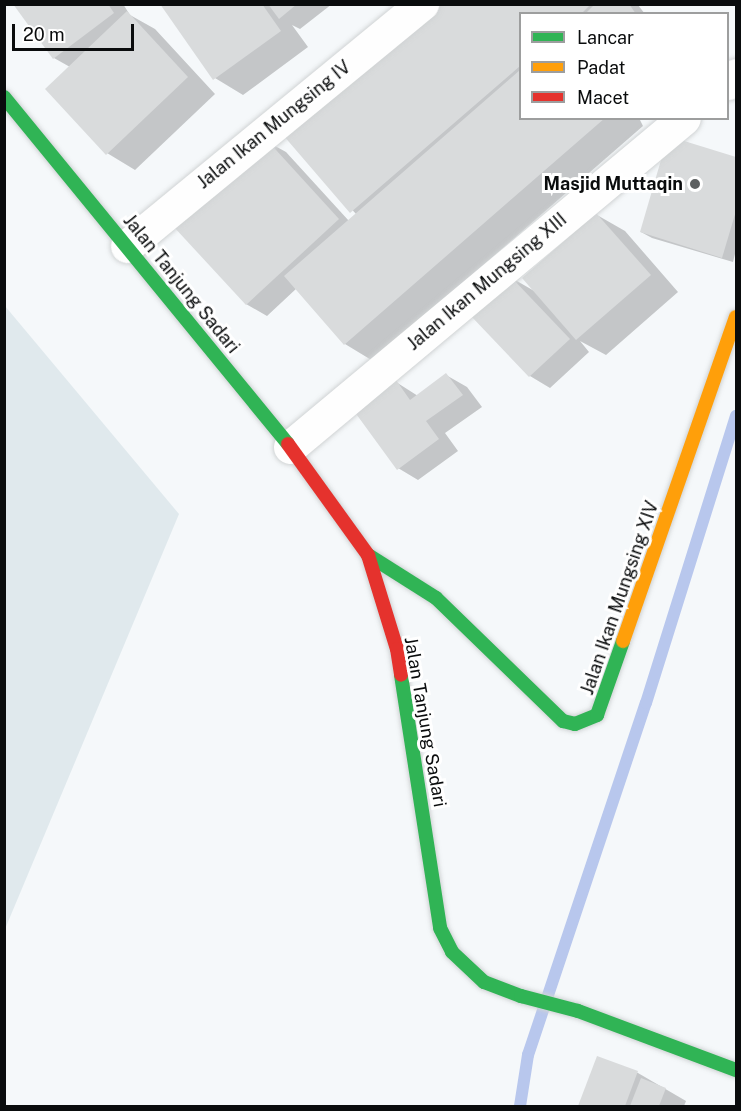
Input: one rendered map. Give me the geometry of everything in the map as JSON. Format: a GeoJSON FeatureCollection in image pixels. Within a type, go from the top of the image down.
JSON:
{"type":"FeatureCollection","features":[{"type":"Feature","properties":{"kind":"street","name":"Jalan Ikan Mungsing IV"},"geometry":{"type":"LineString","coordinates":[[127,246],[422,4]]}},
{"type":"Feature","properties":{"kind":"street","name":"Jalan Tanjung Sadari"},"geometry":{"type":"LineString","coordinates":[[4,97],[290,447],[368,555],[397,649],[440,928],[452,952],[484,982],[521,996],[578,1011],[736,1070]]}},
{"type":"Feature","properties":{"kind":"street","name":"Jalan Ikan Mungsing XIII"},"geometry":{"type":"LineString","coordinates":[[290,447],[682,120]]}},
{"type":"Feature","properties":{"kind":"street","name":"Jalan Ikan Mungsing XIV"},"geometry":{"type":"LineString","coordinates":[[368,555],[436,598],[563,721],[575,724],[597,715],[736,317]]}},
{"type":"Feature","properties":{"kind":"shaded area"},"geometry":{"type":"Polygon","coordinates":[[[5,306],[179,514],[5,929],[5,306]]]}},
{"type":"Feature","properties":{"kind":"building"},"geometry":{"type":"Polygon","coordinates":[[[13,4],[108,4],[114,13],[53,59],[13,4]]]}},
{"type":"Feature","properties":{"kind":"building"},"geometry":{"type":"Polygon","coordinates":[[[160,4],[262,4],[281,31],[213,80],[160,4]]]}},
{"type":"Feature","properties":{"kind":"building"},"geometry":{"type":"Polygon","coordinates":[[[268,4],[297,4],[279,19],[268,4]]]}},
{"type":"Feature","properties":{"kind":"building"},"geometry":{"type":"Polygon","coordinates":[[[434,4],[591,4],[583,12],[519,12],[519,67],[350,213],[283,135],[434,4]]]}},
{"type":"Feature","properties":{"kind":"building"},"geometry":{"type":"Polygon","coordinates":[[[595,4],[629,4],[635,12],[587,12],[595,4]]]}},
{"type":"Feature","properties":{"kind":"building"},"geometry":{"type":"Polygon","coordinates":[[[127,11],[188,77],[106,155],[45,89],[127,11]]]}},
{"type":"Feature","properties":{"kind":"building"},"geometry":{"type":"Polygon","coordinates":[[[519,71],[519,120],[603,120],[344,345],[284,276],[519,71]]]}},
{"type":"Feature","properties":{"kind":"building","name":"Masjid Muttaqin"},"geometry":{"type":"Polygon","coordinates":[[[668,136],[736,157],[736,211],[722,258],[640,232],[668,136]]]}},
{"type":"Feature","properties":{"kind":"building"},"geometry":{"type":"Polygon","coordinates":[[[266,139],[339,219],[246,305],[173,226],[266,139]]]}},
{"type":"Feature","properties":{"kind":"building"},"geometry":{"type":"Polygon","coordinates":[[[596,213],[651,275],[576,340],[522,278],[596,213]]]}},
{"type":"Feature","properties":{"kind":"building"},"geometry":{"type":"Polygon","coordinates":[[[510,276],[570,339],[529,377],[470,315],[510,276]]]}},
{"type":"Feature","properties":{"kind":"building"},"geometry":{"type":"Polygon","coordinates":[[[446,373],[463,395],[426,421],[439,439],[397,470],[354,411],[396,380],[410,400],[446,373]]]}},
{"type":"Feature","properties":{"kind":"building"},"geometry":{"type":"Polygon","coordinates":[[[597,1056],[638,1071],[625,1106],[578,1106],[597,1056]]]}},
{"type":"Feature","properties":{"kind":"building"},"geometry":{"type":"Polygon","coordinates":[[[641,1078],[666,1088],[659,1106],[630,1106],[641,1078]]]}},
{"type":"Feature","properties":{"kind":"waterway"},"geometry":{"type":"LineString","coordinates":[[520,1106],[528,1055],[646,703],[736,416]]}},
{"type":"Feature","properties":{"kind":"traffic: fast"},"geometry":{"type":"LineString","coordinates":[[4,97],[288,444]]}},
{"type":"Feature","properties":{"kind":"traffic: fast"},"geometry":{"type":"LineString","coordinates":[[368,555],[436,598],[563,721],[575,724],[597,715],[623,641]]}},
{"type":"Feature","properties":{"kind":"traffic: fast"},"geometry":{"type":"LineString","coordinates":[[401,675],[440,928],[452,952],[484,982],[521,996],[578,1011],[736,1070]]}},
{"type":"Feature","properties":{"kind":"traffic: slow"},"geometry":{"type":"LineString","coordinates":[[623,641],[736,317]]}},
{"type":"Feature","properties":{"kind":"traffic: jam"},"geometry":{"type":"LineString","coordinates":[[288,444],[368,555],[397,649],[401,675]]}},
{"type":"Feature","properties":{"kind":"place","name":"Masjid Muttaqin"},"geometry":{"type":"Point","coordinates":[695,184]}}]}
